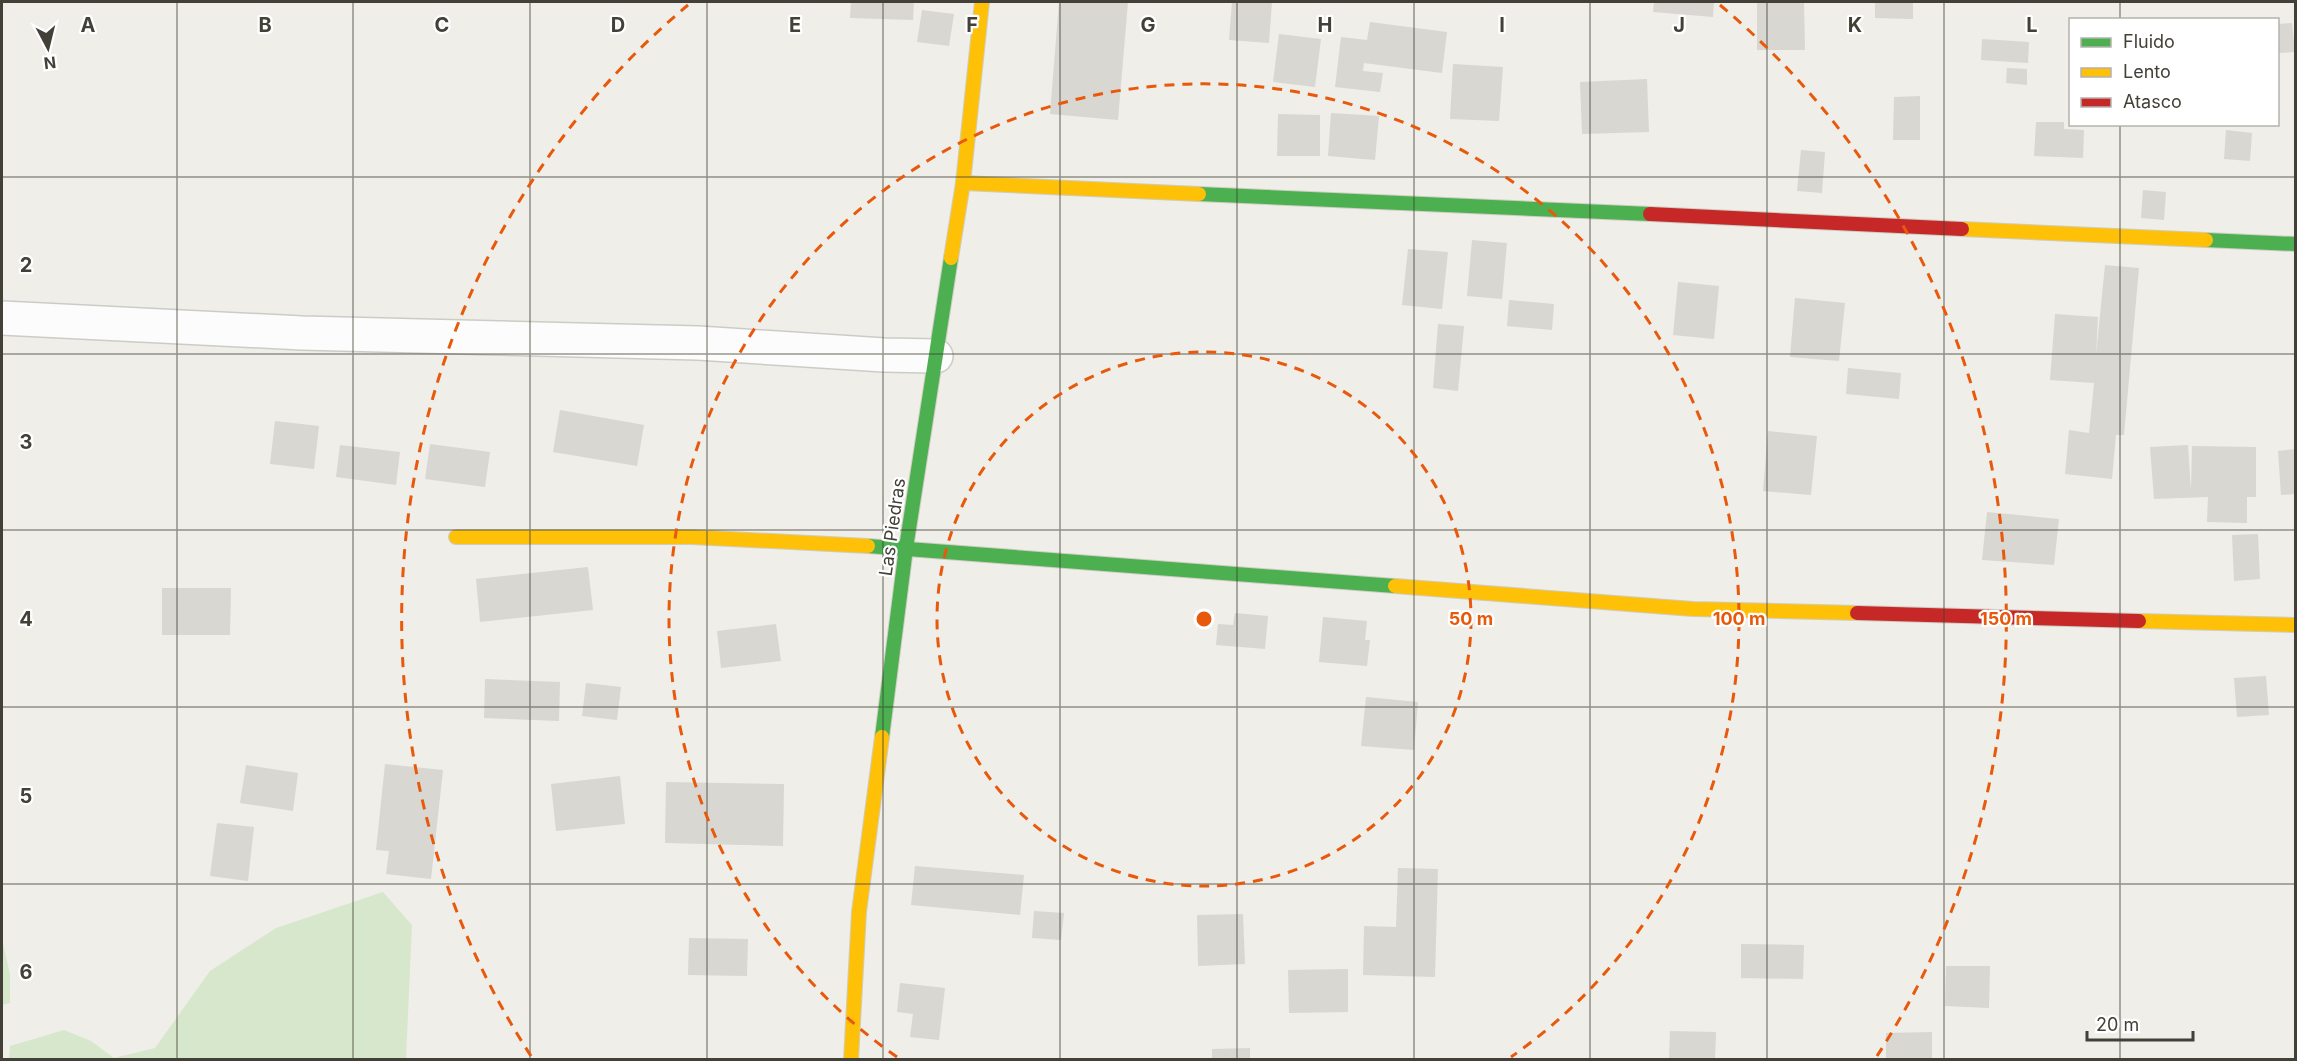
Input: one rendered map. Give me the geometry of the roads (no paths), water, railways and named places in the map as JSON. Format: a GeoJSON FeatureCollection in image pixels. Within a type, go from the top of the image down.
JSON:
{"type":"FeatureCollection","features":[{"type":"Feature","properties":{"kind":"street","name":"Las Piedras"},"geometry":{"type":"LineString","coordinates":[[851,1059],[860,912],[906,548],[963,183],[981,2]]}},
{"type":"Feature","properties":{"kind":"street"},"geometry":{"type":"LineString","coordinates":[[963,183],[2295,244]]}},
{"type":"Feature","properties":{"kind":"street"},"geometry":{"type":"LineString","coordinates":[[2,318],[302,333],[698,343],[884,355],[936,356]]}},
{"type":"Feature","properties":{"kind":"street"},"geometry":{"type":"LineString","coordinates":[[456,537],[692,537],[906,548],[1693,609],[2295,625]]}}]}
